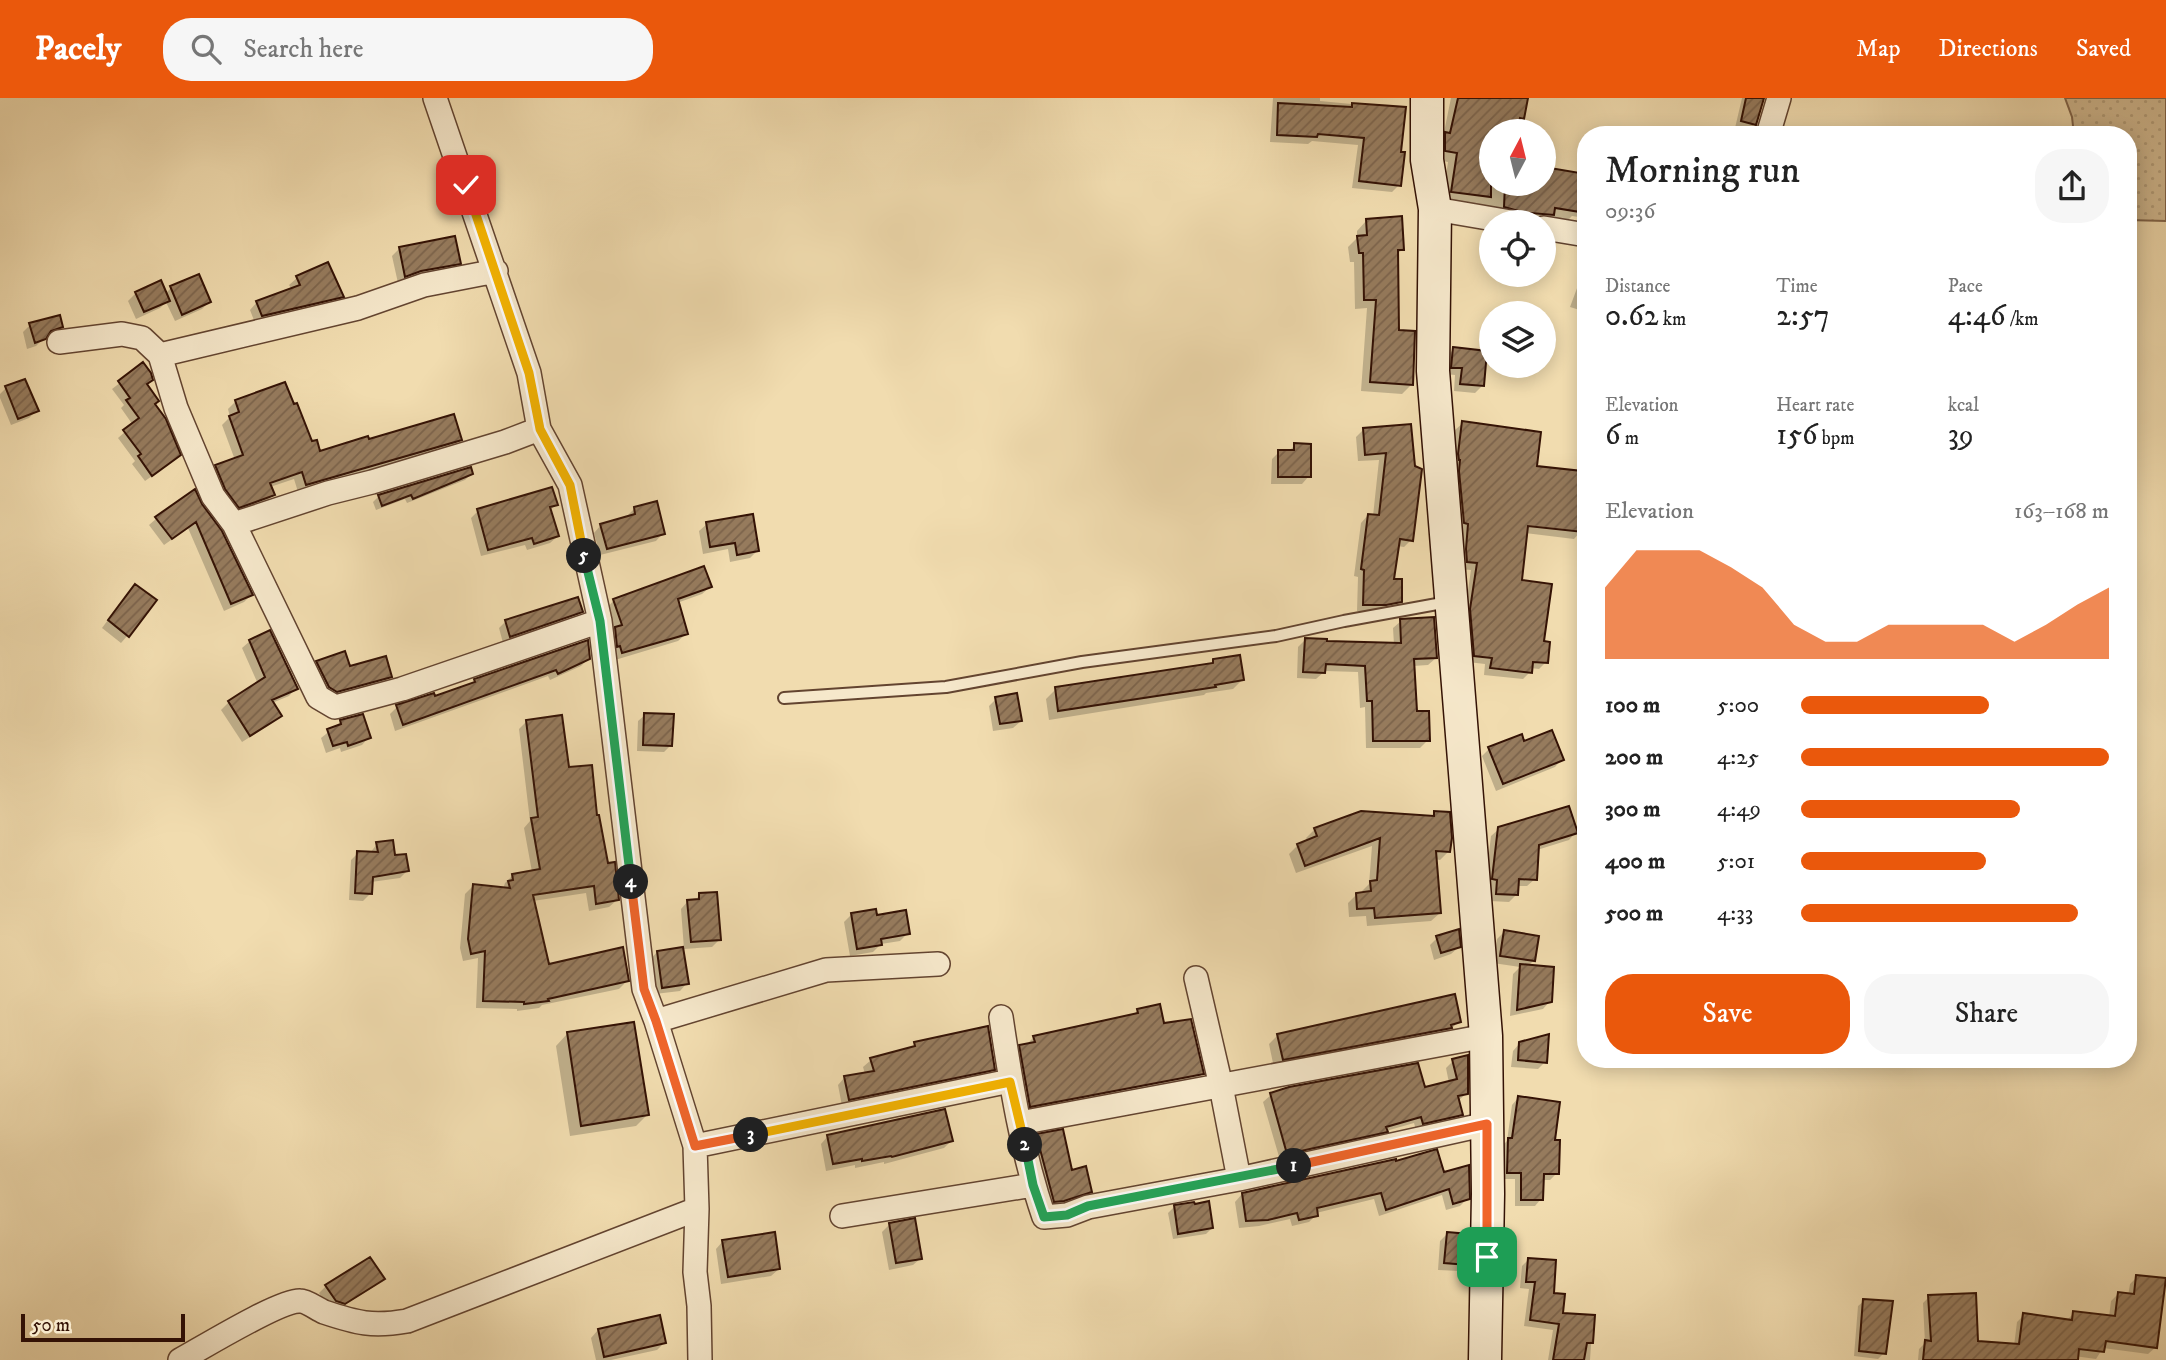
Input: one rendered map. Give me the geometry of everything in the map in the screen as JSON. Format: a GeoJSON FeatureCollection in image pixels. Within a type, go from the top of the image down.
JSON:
{"type":"FeatureCollection","features":[{"type":"Feature","properties":{"kind":"street"},"geometry":{"type":"LineString","coordinates":[[435,98],[529,373],[540,429],[570,485],[600,621],[644,989],[695,1146],[695,1272],[700,1360]]}},
{"type":"Feature","properties":{"kind":"street"},"geometry":{"type":"LineString","coordinates":[[1427,98],[1427,160],[1435,209],[1433,371],[1486,1036],[1485,1360]]}},
{"type":"Feature","properties":{"kind":"street"},"geometry":{"type":"LineString","coordinates":[[1771,126],[1779,98]]}},
{"type":"Feature","properties":{"kind":"street"},"geometry":{"type":"LineString","coordinates":[[1435,209],[1479,217]]}},
{"type":"Feature","properties":{"kind":"street"},"geometry":{"type":"LineString","coordinates":[[1556,230],[1577,234]]}},
{"type":"Feature","properties":{"kind":"street"},"geometry":{"type":"LineString","coordinates":[[160,355],[358,308],[424,285],[496,271]]}},
{"type":"Feature","properties":{"kind":"street"},"geometry":{"type":"LineString","coordinates":[[60,342],[122,334],[142,338],[160,355],[176,408],[213,496],[234,524],[318,697],[335,707],[402,689],[600,621]]}},
{"type":"Feature","properties":{"kind":"street"},"geometry":{"type":"LineString","coordinates":[[234,524],[540,429]]}},
{"type":"Feature","properties":{"kind":"street"},"geometry":{"type":"LineString","coordinates":[[656,1021],[826,970],[938,964]]}},
{"type":"Feature","properties":{"kind":"street"},"geometry":{"type":"LineString","coordinates":[[1196,978],[1239,1179]]}},
{"type":"Feature","properties":{"kind":"street"},"geometry":{"type":"LineString","coordinates":[[1001,1017],[1010,1082],[1033,1185],[1044,1217],[1067,1215],[1088,1206],[1239,1179],[1487,1124]]}},
{"type":"Feature","properties":{"kind":"street"},"geometry":{"type":"LineString","coordinates":[[1020,1124],[1486,1036]]}},
{"type":"Feature","properties":{"kind":"street"},"geometry":{"type":"LineString","coordinates":[[695,1146],[1010,1082]]}},
{"type":"Feature","properties":{"kind":"street"},"geometry":{"type":"LineString","coordinates":[[842,1216],[1033,1185]]}},
{"type":"Feature","properties":{"kind":"street"},"geometry":{"type":"LineString","coordinates":[[180,1360],[280,1305],[301,1301],[359,1324],[385,1325],[407,1321],[697,1209]]}},
{"type":"Feature","properties":{"kind":"lane"},"geometry":{"type":"LineString","coordinates":[[784,698],[946,687],[1082,662],[1276,636],[1450,602]]}},
{"type":"Feature","properties":{"kind":"shaded area"},"geometry":{"type":"Polygon","coordinates":[[[2065,98],[2166,98],[2166,221],[2137,220],[2137,126],[2073,126],[2065,98]]]}},
{"type":"Feature","properties":{"kind":"building"},"geometry":{"type":"Polygon","coordinates":[[[1458,98],[1528,98],[1524,119],[1479,119],[1479,196],[1451,192],[1457,153],[1445,151],[1445,132],[1450,133],[1458,98]]]}},
{"type":"Feature","properties":{"kind":"building"},"geometry":{"type":"Polygon","coordinates":[[[1746,98],[1764,98],[1756,125],[1741,121],[1746,98]]]}},
{"type":"Feature","properties":{"kind":"building"},"geometry":{"type":"Polygon","coordinates":[[[1278,103],[1352,107],[1352,103],[1406,107],[1401,152],[1405,152],[1401,186],[1359,181],[1364,138],[1318,134],[1317,137],[1277,135],[1278,103]]]}},
{"type":"Feature","properties":{"kind":"building"},"geometry":{"type":"Polygon","coordinates":[[[1556,169],[1577,172],[1577,212],[1555,208],[1515,210],[1504,207],[1504,196],[1556,196],[1556,169]]]}},
{"type":"Feature","properties":{"kind":"building"},"geometry":{"type":"Polygon","coordinates":[[[1402,216],[1404,250],[1398,250],[1399,330],[1415,331],[1413,385],[1370,382],[1376,300],[1364,300],[1363,253],[1359,253],[1357,236],[1367,235],[1366,219],[1402,216]]]}},
{"type":"Feature","properties":{"kind":"building"},"geometry":{"type":"Polygon","coordinates":[[[455,236],[461,264],[421,271],[405,277],[399,247],[455,236]]]}},
{"type":"Feature","properties":{"kind":"building"},"geometry":{"type":"Polygon","coordinates":[[[328,262],[344,297],[262,316],[256,301],[300,285],[296,276],[328,262]]]}},
{"type":"Feature","properties":{"kind":"building"},"geometry":{"type":"Polygon","coordinates":[[[199,274],[211,302],[182,315],[170,286],[199,274]]]}},
{"type":"Feature","properties":{"kind":"building"},"geometry":{"type":"Polygon","coordinates":[[[161,280],[170,301],[144,312],[135,292],[161,280]]]}},
{"type":"Feature","properties":{"kind":"building"},"geometry":{"type":"Polygon","coordinates":[[[60,315],[63,327],[51,331],[46,339],[35,343],[29,323],[60,315]]]}},
{"type":"Feature","properties":{"kind":"building"},"geometry":{"type":"Polygon","coordinates":[[[1453,347],[1479,350],[1479,378],[1485,378],[1484,386],[1460,384],[1462,368],[1451,368],[1453,347]]]}},
{"type":"Feature","properties":{"kind":"building"},"geometry":{"type":"Polygon","coordinates":[[[143,362],[153,380],[147,384],[159,401],[155,404],[166,419],[181,455],[152,476],[138,456],[141,454],[123,430],[139,418],[126,400],[130,398],[118,381],[143,362]]]}},
{"type":"Feature","properties":{"kind":"building"},"geometry":{"type":"Polygon","coordinates":[[[25,379],[39,411],[18,419],[5,386],[25,379]]]}},
{"type":"Feature","properties":{"kind":"building"},"geometry":{"type":"Polygon","coordinates":[[[285,382],[294,404],[297,403],[312,441],[317,440],[320,451],[454,414],[462,440],[306,485],[302,472],[270,483],[275,495],[239,508],[225,489],[215,465],[243,455],[229,416],[239,412],[235,400],[285,382]]]}},
{"type":"Feature","properties":{"kind":"building"},"geometry":{"type":"Polygon","coordinates":[[[1462,421],[1541,432],[1537,466],[1577,470],[1577,531],[1528,526],[1522,580],[1552,584],[1544,641],[1550,642],[1548,663],[1533,662],[1532,673],[1490,668],[1492,658],[1474,656],[1470,609],[1477,563],[1467,562],[1468,524],[1464,523],[1458,454],[1462,421]]]}},
{"type":"Feature","properties":{"kind":"building"},"geometry":{"type":"Polygon","coordinates":[[[1411,424],[1415,466],[1422,469],[1413,541],[1400,539],[1394,579],[1402,579],[1402,602],[1363,605],[1364,570],[1361,569],[1368,514],[1379,515],[1386,453],[1365,455],[1363,428],[1411,424]]]}},
{"type":"Feature","properties":{"kind":"building"},"geometry":{"type":"Polygon","coordinates":[[[1294,443],[1311,444],[1311,477],[1278,477],[1278,450],[1294,450],[1294,443]]]}},
{"type":"Feature","properties":{"kind":"building"},"geometry":{"type":"Polygon","coordinates":[[[471,467],[473,474],[413,499],[411,495],[382,506],[378,495],[471,467]]]}},
{"type":"Feature","properties":{"kind":"building"},"geometry":{"type":"Polygon","coordinates":[[[552,487],[558,505],[550,507],[559,536],[534,544],[532,538],[488,550],[477,509],[552,487]]]}},
{"type":"Feature","properties":{"kind":"building"},"geometry":{"type":"Polygon","coordinates":[[[195,489],[202,504],[222,531],[253,595],[231,604],[196,522],[172,539],[155,517],[195,489]]]}},
{"type":"Feature","properties":{"kind":"building"},"geometry":{"type":"Polygon","coordinates":[[[657,501],[665,534],[607,549],[600,524],[635,514],[634,507],[657,501]]]}},
{"type":"Feature","properties":{"kind":"building"},"geometry":{"type":"Polygon","coordinates":[[[753,514],[759,551],[737,555],[735,543],[710,547],[706,522],[753,514]]]}},
{"type":"Feature","properties":{"kind":"building"},"geometry":{"type":"Polygon","coordinates":[[[704,566],[712,587],[678,599],[688,634],[622,653],[620,646],[617,647],[615,627],[622,625],[613,599],[704,566]]]}},
{"type":"Feature","properties":{"kind":"building"},"geometry":{"type":"Polygon","coordinates":[[[135,584],[157,600],[129,637],[108,620],[135,584]]]}},
{"type":"Feature","properties":{"kind":"building"},"geometry":{"type":"Polygon","coordinates":[[[578,597],[583,612],[510,637],[505,620],[578,597]]]}},
{"type":"Feature","properties":{"kind":"building"},"geometry":{"type":"Polygon","coordinates":[[[1434,617],[1437,658],[1414,659],[1417,711],[1429,711],[1430,741],[1373,741],[1372,701],[1367,701],[1365,666],[1326,664],[1325,673],[1303,672],[1305,638],[1401,643],[1400,619],[1434,617]]]}},
{"type":"Feature","properties":{"kind":"building"},"geometry":{"type":"Polygon","coordinates":[[[270,630],[298,689],[272,700],[282,716],[250,736],[228,701],[265,677],[249,640],[270,630]]]}},
{"type":"Feature","properties":{"kind":"building"},"geometry":{"type":"Polygon","coordinates":[[[588,640],[590,659],[558,674],[556,670],[403,725],[396,705],[434,693],[435,696],[475,682],[474,679],[588,640]]]}},
{"type":"Feature","properties":{"kind":"building"},"geometry":{"type":"Polygon","coordinates":[[[345,651],[350,666],[386,656],[392,677],[337,692],[329,687],[316,661],[345,651]]]}},
{"type":"Feature","properties":{"kind":"building"},"geometry":{"type":"Polygon","coordinates":[[[1240,655],[1244,680],[1215,685],[1216,687],[1058,711],[1055,687],[1213,663],[1213,659],[1240,655]]]}},
{"type":"Feature","properties":{"kind":"building"},"geometry":{"type":"Polygon","coordinates":[[[1017,693],[1022,721],[1000,724],[995,697],[1017,693]]]}},
{"type":"Feature","properties":{"kind":"building"},"geometry":{"type":"Polygon","coordinates":[[[644,713],[674,714],[672,746],[643,745],[644,713]]]}},
{"type":"Feature","properties":{"kind":"building"},"geometry":{"type":"Polygon","coordinates":[[[363,714],[371,738],[348,746],[347,742],[333,746],[327,729],[341,724],[340,720],[363,714]]]}},
{"type":"Feature","properties":{"kind":"building"},"geometry":{"type":"Polygon","coordinates":[[[562,715],[569,767],[592,765],[597,815],[608,863],[615,862],[619,900],[596,904],[594,886],[533,895],[549,964],[623,947],[629,981],[548,999],[549,1001],[524,1004],[483,1001],[485,951],[471,954],[468,939],[473,884],[510,888],[508,881],[513,880],[512,874],[540,869],[531,818],[538,817],[526,720],[562,715]]]}},
{"type":"Feature","properties":{"kind":"building"},"geometry":{"type":"Polygon","coordinates":[[[1552,730],[1564,760],[1503,784],[1488,747],[1522,734],[1524,741],[1552,730]]]}},
{"type":"Feature","properties":{"kind":"building"},"geometry":{"type":"Polygon","coordinates":[[[1569,806],[1577,833],[1539,845],[1537,880],[1519,879],[1518,895],[1496,894],[1497,880],[1492,879],[1498,827],[1569,806]]]}},
{"type":"Feature","properties":{"kind":"building"},"geometry":{"type":"Polygon","coordinates":[[[1361,811],[1434,816],[1434,811],[1450,812],[1450,852],[1436,851],[1441,913],[1375,918],[1374,908],[1357,909],[1356,893],[1371,891],[1370,881],[1377,880],[1380,838],[1305,866],[1297,844],[1317,836],[1314,828],[1361,811]]]}},
{"type":"Feature","properties":{"kind":"building"},"geometry":{"type":"Polygon","coordinates":[[[393,840],[395,855],[406,854],[409,871],[373,877],[372,894],[355,893],[357,851],[378,852],[376,842],[393,840]]]}},
{"type":"Feature","properties":{"kind":"building"},"geometry":{"type":"Polygon","coordinates":[[[717,892],[721,940],[691,942],[687,900],[699,899],[699,893],[717,892]]]}},
{"type":"Feature","properties":{"kind":"building"},"geometry":{"type":"Polygon","coordinates":[[[876,909],[877,915],[906,910],[910,934],[881,939],[882,945],[857,949],[851,913],[876,909]]]}},
{"type":"Feature","properties":{"kind":"building"},"geometry":{"type":"Polygon","coordinates":[[[1459,929],[1461,947],[1441,953],[1436,936],[1459,929]]]}},
{"type":"Feature","properties":{"kind":"building"},"geometry":{"type":"Polygon","coordinates":[[[1504,930],[1539,936],[1535,961],[1500,956],[1504,930]]]}},
{"type":"Feature","properties":{"kind":"building"},"geometry":{"type":"Polygon","coordinates":[[[683,947],[689,984],[662,988],[657,951],[683,947]]]}},
{"type":"Feature","properties":{"kind":"building"},"geometry":{"type":"Polygon","coordinates":[[[1520,964],[1554,967],[1552,1002],[1517,1010],[1520,964]]]}},
{"type":"Feature","properties":{"kind":"building"},"geometry":{"type":"Polygon","coordinates":[[[1455,994],[1461,1022],[1451,1025],[1452,1028],[1283,1060],[1277,1034],[1455,994]]]}},
{"type":"Feature","properties":{"kind":"building"},"geometry":{"type":"Polygon","coordinates":[[[1160,1004],[1164,1023],[1191,1019],[1204,1074],[1030,1107],[1019,1045],[1035,1042],[1033,1036],[1138,1013],[1137,1009],[1160,1004]]]}},
{"type":"Feature","properties":{"kind":"building"},"geometry":{"type":"Polygon","coordinates":[[[634,1022],[649,1115],[581,1126],[567,1032],[634,1022]]]}},
{"type":"Feature","properties":{"kind":"building"},"geometry":{"type":"Polygon","coordinates":[[[988,1026],[995,1070],[849,1100],[844,1076],[874,1071],[870,1058],[915,1046],[914,1042],[988,1026]]]}},
{"type":"Feature","properties":{"kind":"building"},"geometry":{"type":"Polygon","coordinates":[[[1549,1034],[1547,1063],[1518,1060],[1519,1042],[1549,1034]]]}},
{"type":"Feature","properties":{"kind":"building"},"geometry":{"type":"Polygon","coordinates":[[[1468,1055],[1468,1094],[1458,1096],[1463,1115],[1423,1124],[1421,1117],[1386,1127],[1388,1132],[1287,1154],[1270,1093],[1289,1087],[1418,1063],[1425,1087],[1457,1079],[1452,1059],[1468,1055]]]}},
{"type":"Feature","properties":{"kind":"building"},"geometry":{"type":"Polygon","coordinates":[[[1518,1096],[1560,1102],[1555,1140],[1560,1140],[1559,1174],[1544,1174],[1543,1200],[1521,1200],[1521,1173],[1507,1173],[1508,1138],[1512,1138],[1518,1096]]]}},
{"type":"Feature","properties":{"kind":"building"},"geometry":{"type":"Polygon","coordinates":[[[945,1109],[953,1141],[892,1157],[833,1164],[827,1135],[945,1109]]]}},
{"type":"Feature","properties":{"kind":"building"},"geometry":{"type":"Polygon","coordinates":[[[1063,1129],[1072,1170],[1086,1166],[1092,1192],[1054,1202],[1036,1134],[1063,1129]]]}},
{"type":"Feature","properties":{"kind":"building"},"geometry":{"type":"Polygon","coordinates":[[[1437,1149],[1444,1172],[1469,1165],[1470,1199],[1453,1204],[1449,1189],[1386,1210],[1381,1193],[1317,1208],[1318,1216],[1299,1220],[1297,1213],[1268,1220],[1246,1221],[1242,1193],[1396,1161],[1437,1149]]]}},
{"type":"Feature","properties":{"kind":"building"},"geometry":{"type":"Polygon","coordinates":[[[1209,1201],[1213,1228],[1178,1234],[1174,1205],[1209,1201]]]}},
{"type":"Feature","properties":{"kind":"building"},"geometry":{"type":"Polygon","coordinates":[[[915,1218],[922,1259],[896,1263],[889,1223],[915,1218]]]}},
{"type":"Feature","properties":{"kind":"building"},"geometry":{"type":"Polygon","coordinates":[[[775,1232],[780,1269],[728,1277],[722,1240],[775,1232]]]}},
{"type":"Feature","properties":{"kind":"building"},"geometry":{"type":"Polygon","coordinates":[[[1447,1232],[1469,1234],[1468,1265],[1444,1263],[1447,1232]]]}},
{"type":"Feature","properties":{"kind":"building"},"geometry":{"type":"Polygon","coordinates":[[[370,1257],[385,1279],[345,1304],[336,1301],[325,1285],[370,1257]]]}},
{"type":"Feature","properties":{"kind":"building"},"geometry":{"type":"Polygon","coordinates":[[[1528,1258],[1556,1260],[1554,1293],[1565,1294],[1563,1313],[1595,1315],[1593,1343],[1587,1343],[1584,1360],[1553,1360],[1559,1324],[1530,1320],[1535,1282],[1526,1282],[1528,1258]]]}},
{"type":"Feature","properties":{"kind":"building"},"geometry":{"type":"Polygon","coordinates":[[[2136,1275],[2166,1278],[2157,1348],[2106,1341],[2104,1352],[2079,1349],[2078,1360],[1923,1360],[1925,1340],[1931,1341],[1928,1295],[1976,1293],[1978,1341],[2019,1344],[2023,1313],[2072,1320],[2073,1311],[2115,1316],[2118,1292],[2134,1294],[2136,1275]]]}},
{"type":"Feature","properties":{"kind":"building"},"geometry":{"type":"Polygon","coordinates":[[[1863,1299],[1893,1301],[1886,1354],[1859,1351],[1863,1299]]]}},
{"type":"Feature","properties":{"kind":"building"},"geometry":{"type":"Polygon","coordinates":[[[660,1315],[666,1343],[604,1357],[598,1329],[660,1315]]]}},
{"type":"Feature","properties":{"kind":"route"},"geometry":{"type":"LineString","coordinates":[[466,185],[529,373],[540,429],[570,485],[600,621],[644,989],[695,1146],[1010,1082],[1033,1185],[1044,1217],[1067,1215],[1088,1206],[1239,1179],[1487,1124],[1487,1257]]}}]}
